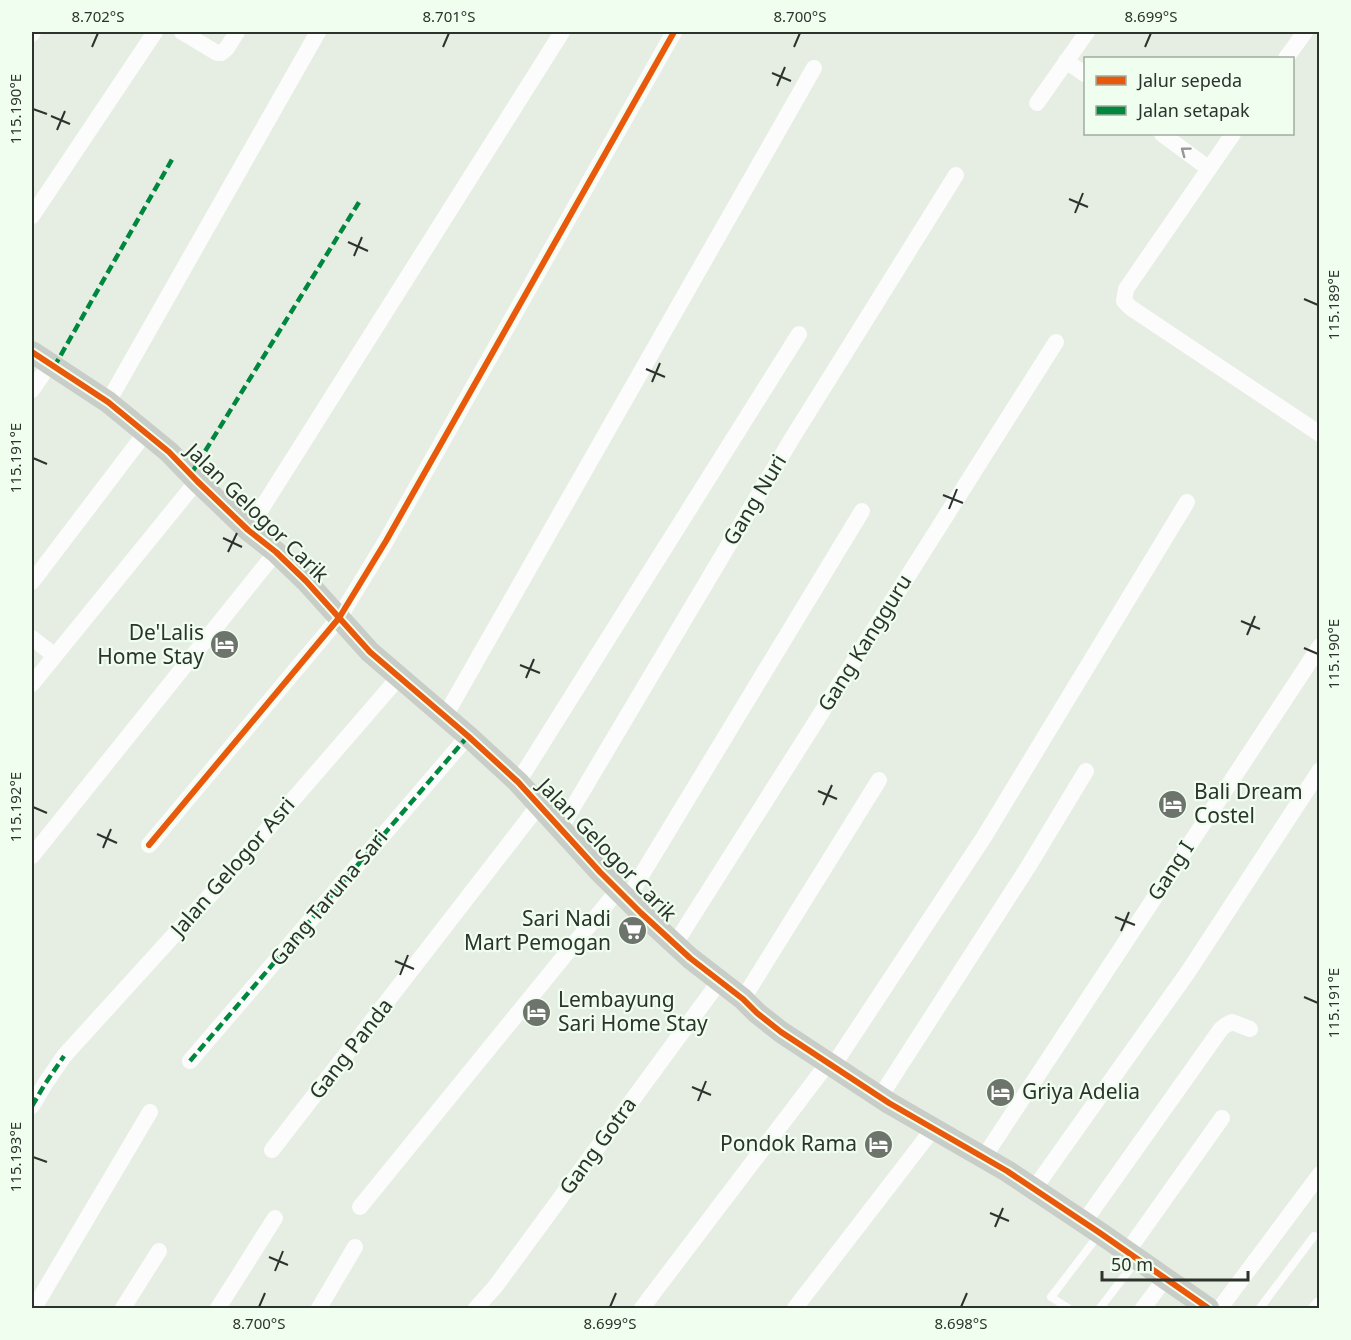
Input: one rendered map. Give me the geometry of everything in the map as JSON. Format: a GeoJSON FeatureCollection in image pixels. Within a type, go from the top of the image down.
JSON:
{"type":"FeatureCollection","features":[{"type":"Feature","properties":{"kind":"street"},"geometry":{"type":"LineString","coordinates":[[32,216],[155,32]]}},
{"type":"Feature","properties":{"kind":"street"},"geometry":{"type":"LineString","coordinates":[[182,32],[217,53],[221,53],[237,32]]}},
{"type":"Feature","properties":{"kind":"street"},"geometry":{"type":"LineString","coordinates":[[108,402],[318,32]]}},
{"type":"Feature","properties":{"kind":"street"},"geometry":{"type":"LineString","coordinates":[[248,530],[562,32]]}},
{"type":"Feature","properties":{"kind":"street"},"geometry":{"type":"LineString","coordinates":[[149,845],[339,618],[386,541],[674,32]]}},
{"type":"Feature","properties":{"kind":"street"},"geometry":{"type":"LineString","coordinates":[[1037,103],[1087,32]]}},
{"type":"Feature","properties":{"kind":"street"},"geometry":{"type":"LineString","coordinates":[[1287,57],[1305,32]]}},
{"type":"Feature","properties":{"kind":"street"},"geometry":{"type":"LineString","coordinates":[[1066,60],[1084,74]]}},
{"type":"Feature","properties":{"kind":"street"},"geometry":{"type":"LineString","coordinates":[[444,716],[814,69]]}},
{"type":"Feature","properties":{"kind":"street"},"geometry":{"type":"LineString","coordinates":[[1163,135],[1208,168]]}},
{"type":"Feature","properties":{"kind":"street"},"geometry":{"type":"LineString","coordinates":[[1232,135],[1126,289],[1124,301],[1320,434]]}},
{"type":"Feature","properties":{"kind":"street","name":"Gang Nuri"},"geometry":{"type":"LineString","coordinates":[[560,829],[791,440],[956,175]]}},
{"type":"Feature","properties":{"kind":"street"},"geometry":{"type":"LineString","coordinates":[[518,782],[799,334]]}},
{"type":"Feature","properties":{"kind":"street","name":"Gang Kangguru"},"geometry":{"type":"LineString","coordinates":[[675,944],[1056,342]]}},
{"type":"Feature","properties":{"kind":"street"},"geometry":{"type":"LineString","coordinates":[[32,390],[41,358]]}},
{"type":"Feature","properties":{"kind":"street","name":"Jalan Gelogor Carik"},"geometry":{"type":"LineString","coordinates":[[41,358],[108,402],[169,452],[248,530],[306,580],[370,652],[518,782],[622,894],[718,981],[781,1032],[830,1065],[933,1129],[984,1157],[1092,1227],[1208,1308]]}},
{"type":"Feature","properties":{"kind":"street"},"geometry":{"type":"LineString","coordinates":[[32,582],[146,432]]}},
{"type":"Feature","properties":{"kind":"street"},"geometry":{"type":"LineString","coordinates":[[32,684],[197,481]]}},
{"type":"Feature","properties":{"kind":"street"},"geometry":{"type":"LineString","coordinates":[[642,1308],[830,1065],[984,837],[1187,502]]}},
{"type":"Feature","properties":{"kind":"street"},"geometry":{"type":"LineString","coordinates":[[360,1207],[622,894],[862,511]]}},
{"type":"Feature","properties":{"kind":"street"},"geometry":{"type":"LineString","coordinates":[[32,856],[276,552]]}},
{"type":"Feature","properties":{"kind":"street"},"geometry":{"type":"LineString","coordinates":[[32,638],[54,655]]}},
{"type":"Feature","properties":{"kind":"street","name":"Gang I"},"geometry":{"type":"LineString","coordinates":[[984,1157],[1320,646]]}},
{"type":"Feature","properties":{"kind":"street","name":"Jalan Gelogor Asri"},"geometry":{"type":"LineString","coordinates":[[32,1106],[64,1056],[214,891],[400,676]]}},
{"type":"Feature","properties":{"kind":"street","name":"Gang Taruna Sari"},"geometry":{"type":"LineString","coordinates":[[190,1061],[468,736]]}},
{"type":"Feature","properties":{"kind":"street"},"geometry":{"type":"LineString","coordinates":[[880,1097],[1028,867],[1086,771]]}},
{"type":"Feature","properties":{"kind":"street"},"geometry":{"type":"LineString","coordinates":[[1034,1190],[1188,972],[1320,771]]}},
{"type":"Feature","properties":{"kind":"street"},"geometry":{"type":"LineString","coordinates":[[742,999],[879,780]]}},
{"type":"Feature","properties":{"kind":"street","name":"Gang Panda"},"geometry":{"type":"LineString","coordinates":[[272,1150],[539,805]]}},
{"type":"Feature","properties":{"kind":"street","name":"Gang Gotra"},"geometry":{"type":"LineString","coordinates":[[476,1308],[495,1287],[718,981]]}},
{"type":"Feature","properties":{"kind":"street"},"geometry":{"type":"LineString","coordinates":[[1092,1227],[1221,1029],[1232,1022],[1250,1029]]}},
{"type":"Feature","properties":{"kind":"street"},"geometry":{"type":"LineString","coordinates":[[34,1308],[150,1112]]}},
{"type":"Feature","properties":{"kind":"street"},"geometry":{"type":"LineString","coordinates":[[1132,1255],[1222,1118]]}},
{"type":"Feature","properties":{"kind":"street"},"geometry":{"type":"LineString","coordinates":[[795,1308],[933,1129]]}},
{"type":"Feature","properties":{"kind":"street"},"geometry":{"type":"LineString","coordinates":[[1220,1308],[1320,1174]]}},
{"type":"Feature","properties":{"kind":"street"},"geometry":{"type":"LineString","coordinates":[[218,1308],[275,1218]]}},
{"type":"Feature","properties":{"kind":"street"},"geometry":{"type":"LineString","coordinates":[[319,1308],[355,1247]]}},
{"type":"Feature","properties":{"kind":"street"},"geometry":{"type":"LineString","coordinates":[[123,1308],[159,1251]]}},
{"type":"Feature","properties":{"kind":"street"},"geometry":{"type":"LineString","coordinates":[[1143,1308],[1165,1278]]}},
{"type":"Feature","properties":{"kind":"lane"},"geometry":{"type":"LineString","coordinates":[[1068,1308],[1051,1297],[1092,1227]]}},
{"type":"Feature","properties":{"kind":"lane"},"geometry":{"type":"LineString","coordinates":[[1260,1308],[1314,1236]]}},
{"type":"Feature","properties":{"kind":"lane"},"geometry":{"type":"LineString","coordinates":[[1100,1308],[1132,1255]]}},
{"type":"Feature","properties":{"kind":"marked path"},"geometry":{"type":"LineString","coordinates":[[54,367],[174,156]]}},
{"type":"Feature","properties":{"kind":"marked path"},"geometry":{"type":"LineString","coordinates":[[191,474],[361,199]]}},
{"type":"Feature","properties":{"kind":"marked path"},"geometry":{"type":"LineString","coordinates":[[190,1061],[468,736]]}},
{"type":"Feature","properties":{"kind":"marked path"},"geometry":{"type":"LineString","coordinates":[[32,1106],[64,1056]]}},
{"type":"Feature","properties":{"kind":"cycle path"},"geometry":{"type":"LineString","coordinates":[[149,845],[339,618],[386,541],[674,32]]}},
{"type":"Feature","properties":{"kind":"cycle path"},"geometry":{"type":"LineString","coordinates":[[32,352],[108,402],[169,452],[248,530],[276,552],[306,581],[370,652],[518,782],[600,872],[641,913],[690,958],[743,999],[757,1013],[781,1032],[889,1103],[1007,1171],[1208,1308]]}},
{"type":"Feature","properties":{"kind":"place","name":"De'Lalis Home Stay"},"geometry":{"type":"Point","coordinates":[225,645]}},
{"type":"Feature","properties":{"kind":"place","name":"Bali Dream Costel"},"geometry":{"type":"Point","coordinates":[1173,804]}},
{"type":"Feature","properties":{"kind":"place","name":"Sari Nadi Mart Pemogan"},"geometry":{"type":"Point","coordinates":[632,931]}},
{"type":"Feature","properties":{"kind":"place","name":"Lembayung Sari Home Stay"},"geometry":{"type":"Point","coordinates":[537,1012]}},
{"type":"Feature","properties":{"kind":"place","name":"Griya Adelia"},"geometry":{"type":"Point","coordinates":[1001,1092]}},
{"type":"Feature","properties":{"kind":"place","name":"Pondok Rama"},"geometry":{"type":"Point","coordinates":[878,1144]}}]}
